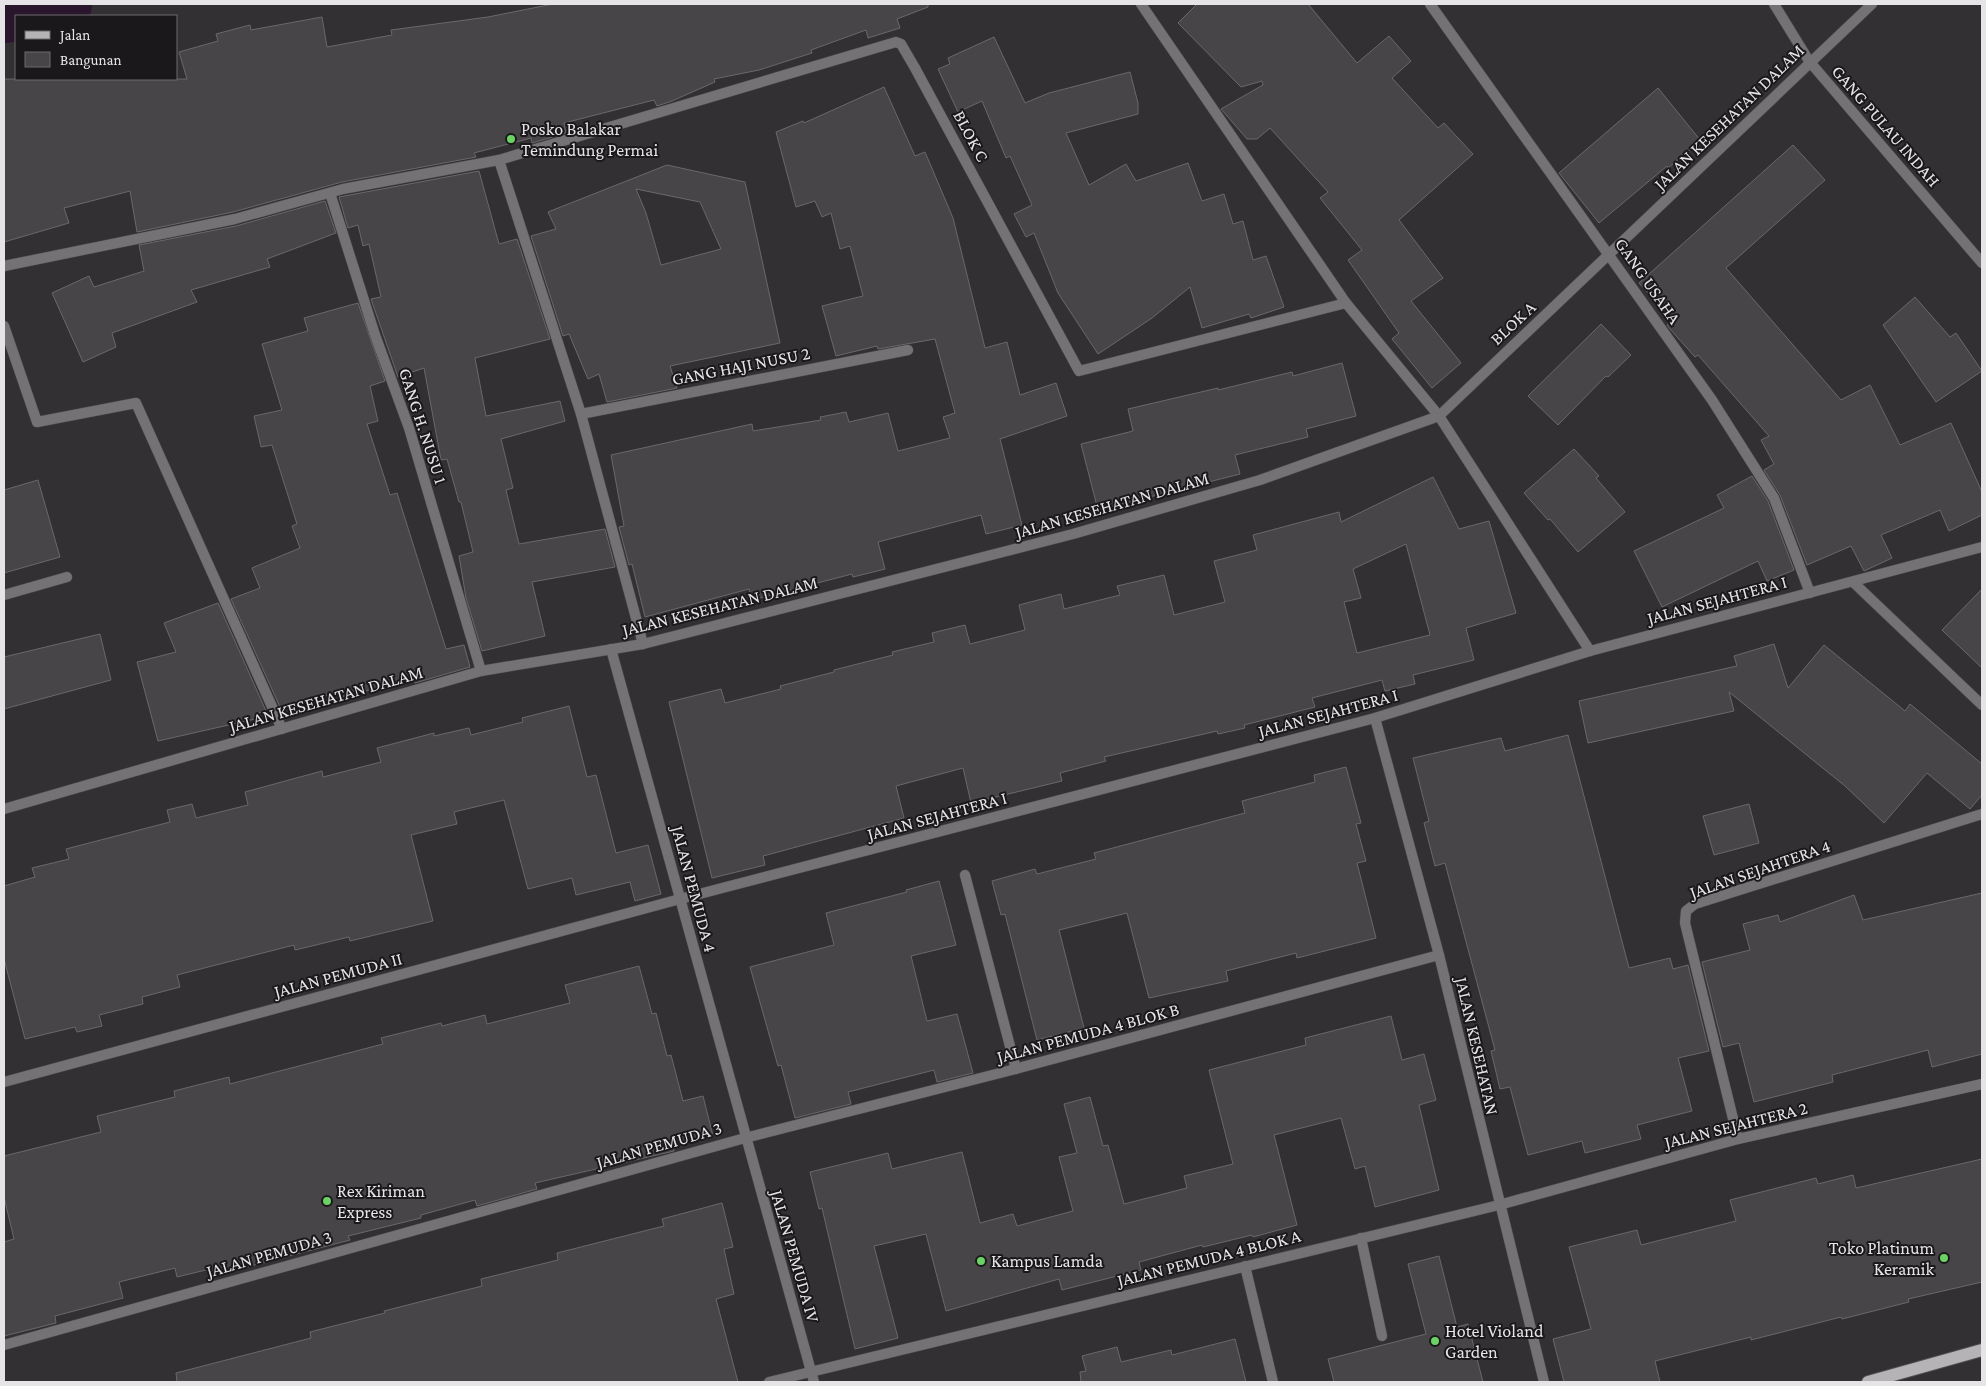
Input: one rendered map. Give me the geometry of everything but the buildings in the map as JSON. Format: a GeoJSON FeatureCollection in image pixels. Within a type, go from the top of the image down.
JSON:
{"type":"FeatureCollection","features":[{"type":"Feature","properties":{"kind":"main road"},"geometry":{"type":"LineString","coordinates":[[1868,1382],[1982,1350]]}},
{"type":"Feature","properties":{"kind":"street"},"geometry":{"type":"LineString","coordinates":[[1141,4],[1346,303],[1439,416],[1590,651]]}},
{"type":"Feature","properties":{"kind":"street","name":"GANG USAHA"},"geometry":{"type":"LineString","coordinates":[[1430,4],[1610,254],[1712,400],[1774,498],[1810,593]]}},
{"type":"Feature","properties":{"kind":"street","name":"GANG PULAU INDAH"},"geometry":{"type":"LineString","coordinates":[[1774,4],[1809,61],[1982,263]]}},
{"type":"Feature","properties":{"kind":"street","name":"JALAN KESEHATAN DALAM"},"geometry":{"type":"LineString","coordinates":[[1610,254],[1809,61],[1872,4]]}},
{"type":"Feature","properties":{"kind":"street","name":"BLOK C"},"geometry":{"type":"LineString","coordinates":[[499,160],[896,42],[901,44],[915,68],[1079,371],[1346,303]]}},
{"type":"Feature","properties":{"kind":"street"},"geometry":{"type":"LineString","coordinates":[[4,266],[235,219],[330,193],[499,160],[581,414],[643,644]]}},
{"type":"Feature","properties":{"kind":"street","name":"GANG H. NUSU 1"},"geometry":{"type":"LineString","coordinates":[[330,193],[374,335],[409,428],[481,671]]}},
{"type":"Feature","properties":{"kind":"street","name":"BLOK A"},"geometry":{"type":"LineString","coordinates":[[1439,416],[1610,254]]}},
{"type":"Feature","properties":{"kind":"street"},"geometry":{"type":"LineString","coordinates":[[4,326],[37,422],[136,402],[282,729]]}},
{"type":"Feature","properties":{"kind":"street","name":"GANG HAJI NUSU 2"},"geometry":{"type":"LineString","coordinates":[[581,414],[908,350]]}},
{"type":"Feature","properties":{"kind":"street","name":"JALAN KESEHATAN DALAM"},"geometry":{"type":"LineString","coordinates":[[4,809],[481,671],[643,644],[1120,520],[1260,480],[1439,416]]}},
{"type":"Feature","properties":{"kind":"street","name":"JALAN SEJAHTERA I"},"geometry":{"type":"LineString","coordinates":[[680,899],[1375,718],[1590,651],[1982,547]]}},
{"type":"Feature","properties":{"kind":"street"},"geometry":{"type":"LineString","coordinates":[[4,595],[68,577]]}},
{"type":"Feature","properties":{"kind":"street"},"geometry":{"type":"LineString","coordinates":[[1853,582],[1982,705]]}},
{"type":"Feature","properties":{"kind":"street","name":"JALAN PEMUDA 4"},"geometry":{"type":"LineString","coordinates":[[611,649],[745,1138]]}},
{"type":"Feature","properties":{"kind":"street","name":"JALAN KESEHATAN"},"geometry":{"type":"LineString","coordinates":[[1375,718],[1439,955],[1544,1382]]}},
{"type":"Feature","properties":{"kind":"street","name":"JALAN SEJAHTERA 4"},"geometry":{"type":"LineString","coordinates":[[1738,1139],[1685,923],[1686,911],[1695,904],[1982,814]]}},
{"type":"Feature","properties":{"kind":"street"},"geometry":{"type":"LineString","coordinates":[[965,875],[1016,1069]]}},
{"type":"Feature","properties":{"kind":"street","name":"JALAN PEMUDA II"},"geometry":{"type":"LineString","coordinates":[[4,1082],[680,899]]}},
{"type":"Feature","properties":{"kind":"street","name":"JALAN PEMUDA 4 BLOK B"},"geometry":{"type":"LineString","coordinates":[[745,1138],[1016,1069],[1439,955]]}},
{"type":"Feature","properties":{"kind":"street","name":"JALAN SEJAHTERA 2"},"geometry":{"type":"LineString","coordinates":[[1499,1205],[1738,1139],[1982,1084]]}},
{"type":"Feature","properties":{"kind":"street","name":"JALAN PEMUDA 3"},"geometry":{"type":"LineString","coordinates":[[4,1345],[745,1138]]}},
{"type":"Feature","properties":{"kind":"street","name":"JALAN PEMUDA IV"},"geometry":{"type":"LineString","coordinates":[[745,1138],[814,1382]]}},
{"type":"Feature","properties":{"kind":"street","name":"JALAN PEMUDA 4 BLOK A"},"geometry":{"type":"LineString","coordinates":[[769,1382],[1499,1205]]}},
{"type":"Feature","properties":{"kind":"street"},"geometry":{"type":"LineString","coordinates":[[1361,1238],[1382,1336]]}},
{"type":"Feature","properties":{"kind":"street"},"geometry":{"type":"LineString","coordinates":[[1245,1266],[1273,1382]]}},
{"type":"Feature","properties":{"kind":"waterway"},"geometry":{"type":"LineString","coordinates":[[4,13],[62,4]]}},
{"type":"Feature","properties":{"kind":"place","name":"Posko Balakar Temindung Permai"},"geometry":{"type":"Point","coordinates":[511,139]}},
{"type":"Feature","properties":{"kind":"place","name":"Rex Kiriman Express"},"geometry":{"type":"Point","coordinates":[327,1201]}},
{"type":"Feature","properties":{"kind":"place","name":"Toko Platinum Keramik"},"geometry":{"type":"Point","coordinates":[1944,1258]}},
{"type":"Feature","properties":{"kind":"place","name":"Kampus Lamda"},"geometry":{"type":"Point","coordinates":[981,1261]}},
{"type":"Feature","properties":{"kind":"place","name":"Hotel Violand Garden"},"geometry":{"type":"Point","coordinates":[1435,1341]}}]}
